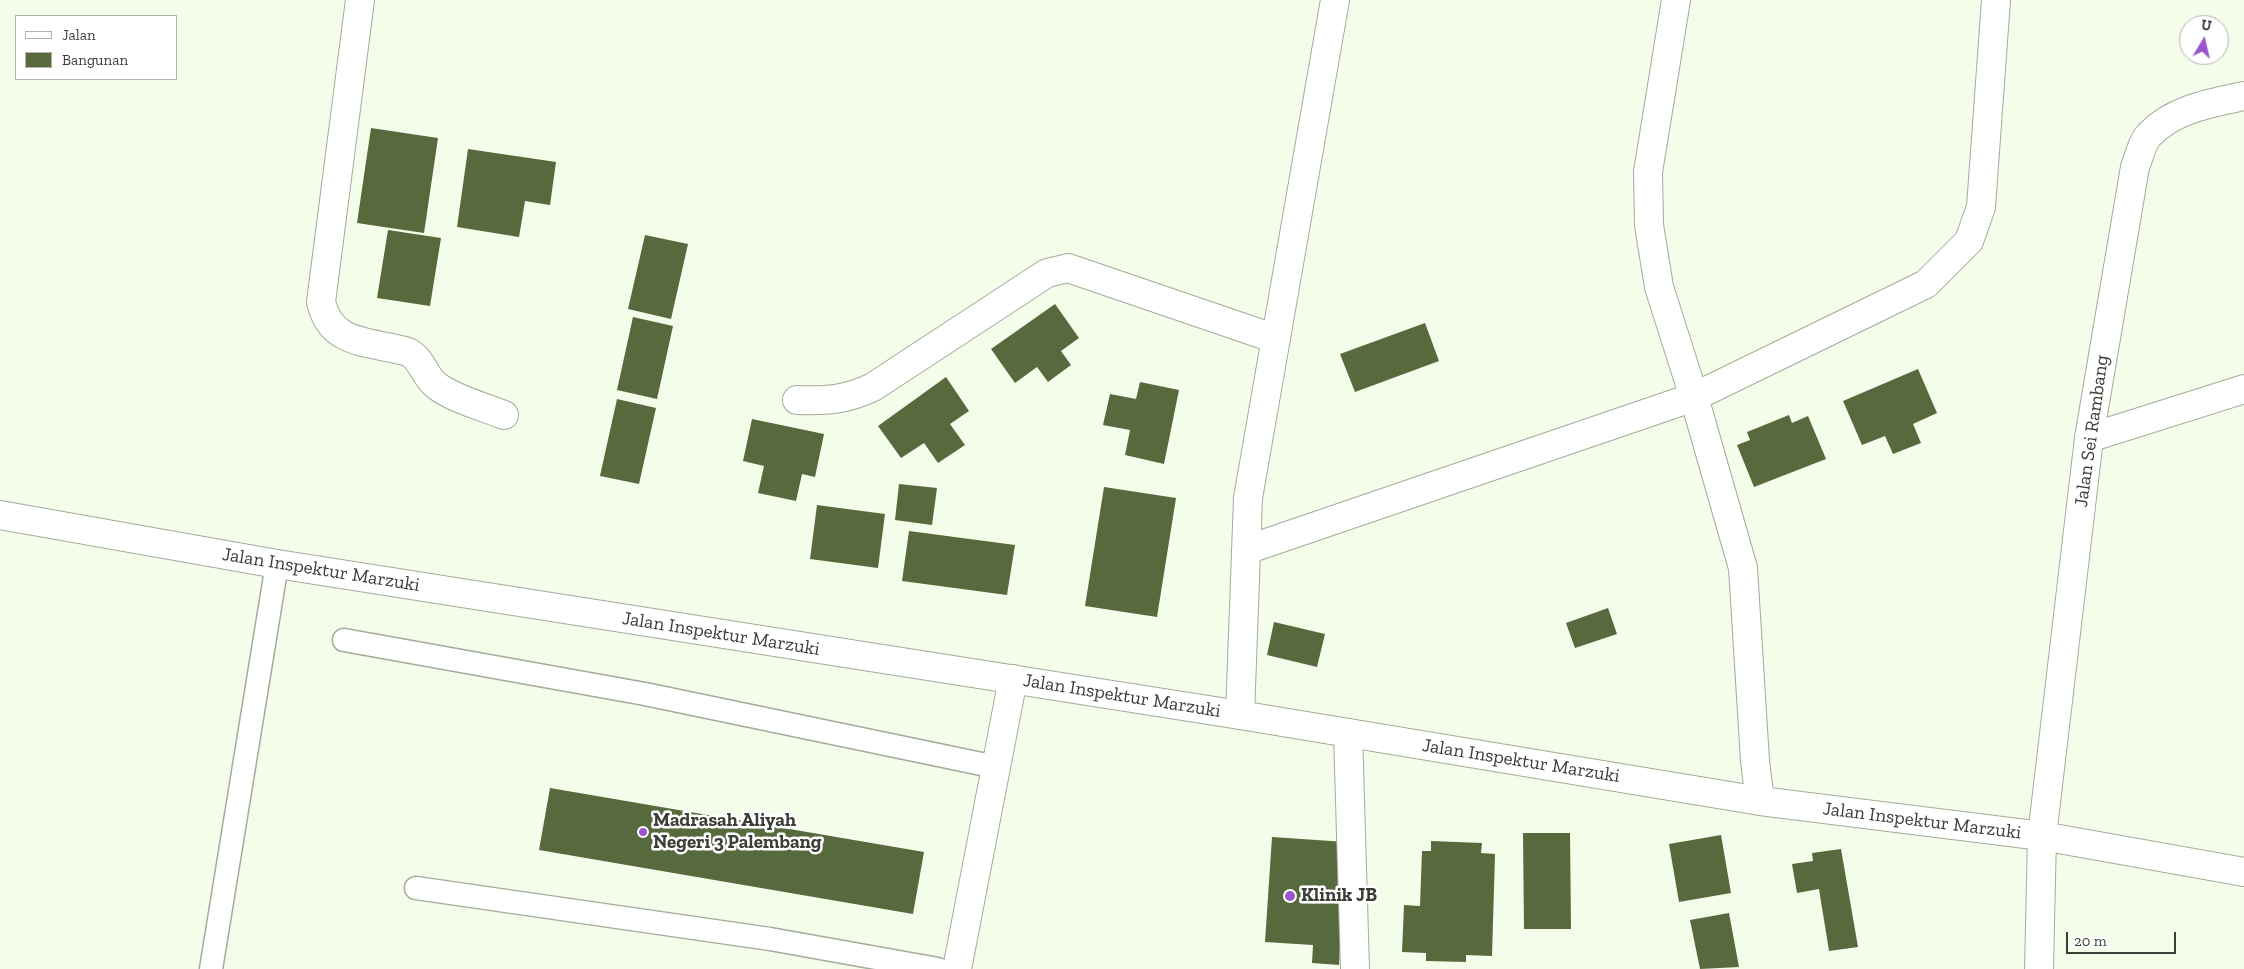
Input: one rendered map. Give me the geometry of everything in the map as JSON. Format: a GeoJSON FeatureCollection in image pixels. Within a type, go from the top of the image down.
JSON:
{"type":"FeatureCollection","features":[{"type":"Feature","properties":{"kind":"street"},"geometry":{"type":"LineString","coordinates":[[360,0],[321,302],[324,314],[330,325],[339,333],[353,339],[407,352],[419,361],[436,386],[504,415]]}},
{"type":"Feature","properties":{"kind":"street"},"geometry":{"type":"LineString","coordinates":[[1240,715],[1248,498],[1336,0]]}},
{"type":"Feature","properties":{"kind":"street"},"geometry":{"type":"LineString","coordinates":[[1676,0],[1648,172],[1649,225],[1659,287],[1694,397],[1743,568],[1755,761],[1760,801]]}},
{"type":"Feature","properties":{"kind":"street"},"geometry":{"type":"LineString","coordinates":[[1246,550],[1694,397],[1926,284],[1969,241],[1981,208],[1996,0]]}},
{"type":"Feature","properties":{"kind":"street","name":"Jalan Sei Rambang"},"geometry":{"type":"LineString","coordinates":[[2039,969],[2042,836],[2089,438],[2135,167],[2147,136],[2177,115],[2204,104],[2244,96]]}},
{"type":"Feature","properties":{"kind":"street"},"geometry":{"type":"LineString","coordinates":[[797,400],[826,402],[856,395],[873,387],[1046,273],[1068,268],[1276,339]]}},
{"type":"Feature","properties":{"kind":"street"},"geometry":{"type":"LineString","coordinates":[[2089,438],[2244,389]]}},
{"type":"Feature","properties":{"kind":"street","name":"Jalan Inspektur Marzuki"},"geometry":{"type":"LineString","coordinates":[[0,515],[277,564],[1240,715],[1760,801],[2042,836],[2244,872]]}},
{"type":"Feature","properties":{"kind":"street"},"geometry":{"type":"LineString","coordinates":[[957,969],[1013,679]]}},
{"type":"Feature","properties":{"kind":"street"},"geometry":{"type":"LineString","coordinates":[[1348,733],[1355,969]]}},
{"type":"Feature","properties":{"kind":"lane"},"geometry":{"type":"LineString","coordinates":[[212,969],[277,564]]}},
{"type":"Feature","properties":{"kind":"lane"},"geometry":{"type":"LineString","coordinates":[[344,640],[645,694],[996,767]]}},
{"type":"Feature","properties":{"kind":"lane"},"geometry":{"type":"LineString","coordinates":[[416,888],[770,939],[938,969]]}},
{"type":"Feature","properties":{"kind":"building"},"geometry":{"type":"Polygon","coordinates":[[[371,128],[438,138],[424,233],[357,223],[371,128]]]}},
{"type":"Feature","properties":{"kind":"building"},"geometry":{"type":"Polygon","coordinates":[[[468,149],[556,162],[550,205],[525,201],[519,237],[457,227],[468,149]]]}},
{"type":"Feature","properties":{"kind":"building"},"geometry":{"type":"Polygon","coordinates":[[[388,230],[441,238],[430,306],[377,298],[388,230]]]}},
{"type":"Feature","properties":{"kind":"building"},"geometry":{"type":"Polygon","coordinates":[[[645,235],[688,244],[671,319],[628,309],[645,235]]]}},
{"type":"Feature","properties":{"kind":"building"},"geometry":{"type":"Polygon","coordinates":[[[1055,304],[1079,338],[1061,351],[1071,365],[1048,382],[1037,367],[1015,383],[991,349],[1055,304]]]}},
{"type":"Feature","properties":{"kind":"building"},"geometry":{"type":"Polygon","coordinates":[[[633,317],[673,326],[657,399],[617,390],[633,317]]]}},
{"type":"Feature","properties":{"kind":"building"},"geometry":{"type":"Polygon","coordinates":[[[1425,323],[1439,361],[1355,392],[1340,354],[1425,323]]]}},
{"type":"Feature","properties":{"kind":"building"},"geometry":{"type":"Polygon","coordinates":[[[1918,369],[1937,413],[1913,424],[1921,443],[1893,454],[1885,436],[1862,445],[1843,401],[1918,369]]]}},
{"type":"Feature","properties":{"kind":"building"},"geometry":{"type":"Polygon","coordinates":[[[946,377],[969,411],[950,424],[965,445],[938,463],[924,443],[901,458],[878,426],[946,377]]]}},
{"type":"Feature","properties":{"kind":"building"},"geometry":{"type":"Polygon","coordinates":[[[1140,382],[1179,390],[1164,464],[1125,455],[1130,430],[1103,425],[1110,394],[1136,399],[1140,382]]]}},
{"type":"Feature","properties":{"kind":"building"},"geometry":{"type":"Polygon","coordinates":[[[617,399],[656,408],[639,484],[600,476],[617,399]]]}},
{"type":"Feature","properties":{"kind":"building"},"geometry":{"type":"Polygon","coordinates":[[[1789,415],[1792,423],[1808,416],[1826,459],[1754,487],[1737,445],[1750,440],[1747,432],[1789,415]]]}},
{"type":"Feature","properties":{"kind":"building"},"geometry":{"type":"Polygon","coordinates":[[[752,419],[824,434],[815,477],[802,474],[796,501],[758,493],[764,466],[743,461],[752,419]]]}},
{"type":"Feature","properties":{"kind":"building"},"geometry":{"type":"Polygon","coordinates":[[[899,484],[937,488],[932,525],[895,520],[899,484]]]}},
{"type":"Feature","properties":{"kind":"building"},"geometry":{"type":"Polygon","coordinates":[[[1104,487],[1176,498],[1157,617],[1085,606],[1104,487]]]}},
{"type":"Feature","properties":{"kind":"building"},"geometry":{"type":"Polygon","coordinates":[[[817,505],[885,514],[878,568],[810,559],[817,505]]]}},
{"type":"Feature","properties":{"kind":"building"},"geometry":{"type":"Polygon","coordinates":[[[909,531],[1015,545],[1007,595],[902,581],[909,531]]]}},
{"type":"Feature","properties":{"kind":"building"},"geometry":{"type":"Polygon","coordinates":[[[1608,608],[1617,634],[1575,648],[1566,623],[1608,608]]]}},
{"type":"Feature","properties":{"kind":"building"},"geometry":{"type":"Polygon","coordinates":[[[1274,622],[1325,634],[1317,667],[1267,655],[1274,622]]]}},
{"type":"Feature","properties":{"kind":"building"},"geometry":{"type":"Polygon","coordinates":[[[550,788],[924,852],[913,914],[539,850],[550,788]]]}},
{"type":"Feature","properties":{"kind":"building"},"geometry":{"type":"Polygon","coordinates":[[[1523,833],[1570,833],[1571,929],[1524,929],[1523,833]]]}},
{"type":"Feature","properties":{"kind":"building"},"geometry":{"type":"Polygon","coordinates":[[[1721,835],[1731,893],[1679,902],[1669,844],[1721,835]]]}},
{"type":"Feature","properties":{"kind":"building"},"geometry":{"type":"Polygon","coordinates":[[[1272,837],[1346,842],[1339,965],[1312,963],[1313,945],[1265,942],[1272,837]]]}},
{"type":"Feature","properties":{"kind":"building"},"geometry":{"type":"Polygon","coordinates":[[[1431,841],[1482,843],[1481,853],[1495,854],[1492,956],[1466,955],[1466,962],[1426,961],[1426,953],[1402,952],[1404,905],[1420,906],[1422,851],[1431,851],[1431,841]]]}},
{"type":"Feature","properties":{"kind":"building"},"geometry":{"type":"Polygon","coordinates":[[[1841,849],[1858,947],[1829,951],[1819,889],[1797,893],[1792,864],[1813,861],[1812,853],[1841,849]]]}},
{"type":"Feature","properties":{"kind":"building"},"geometry":{"type":"Polygon","coordinates":[[[1729,913],[1739,967],[1700,969],[1690,920],[1729,913]]]}},
{"type":"Feature","properties":{"kind":"place","name":"Madrasah Aliyah Negeri 3 Palembang"},"geometry":{"type":"Point","coordinates":[643,832]}},
{"type":"Feature","properties":{"kind":"place","name":"Klinik JB"},"geometry":{"type":"Point","coordinates":[1290,896]}}]}
